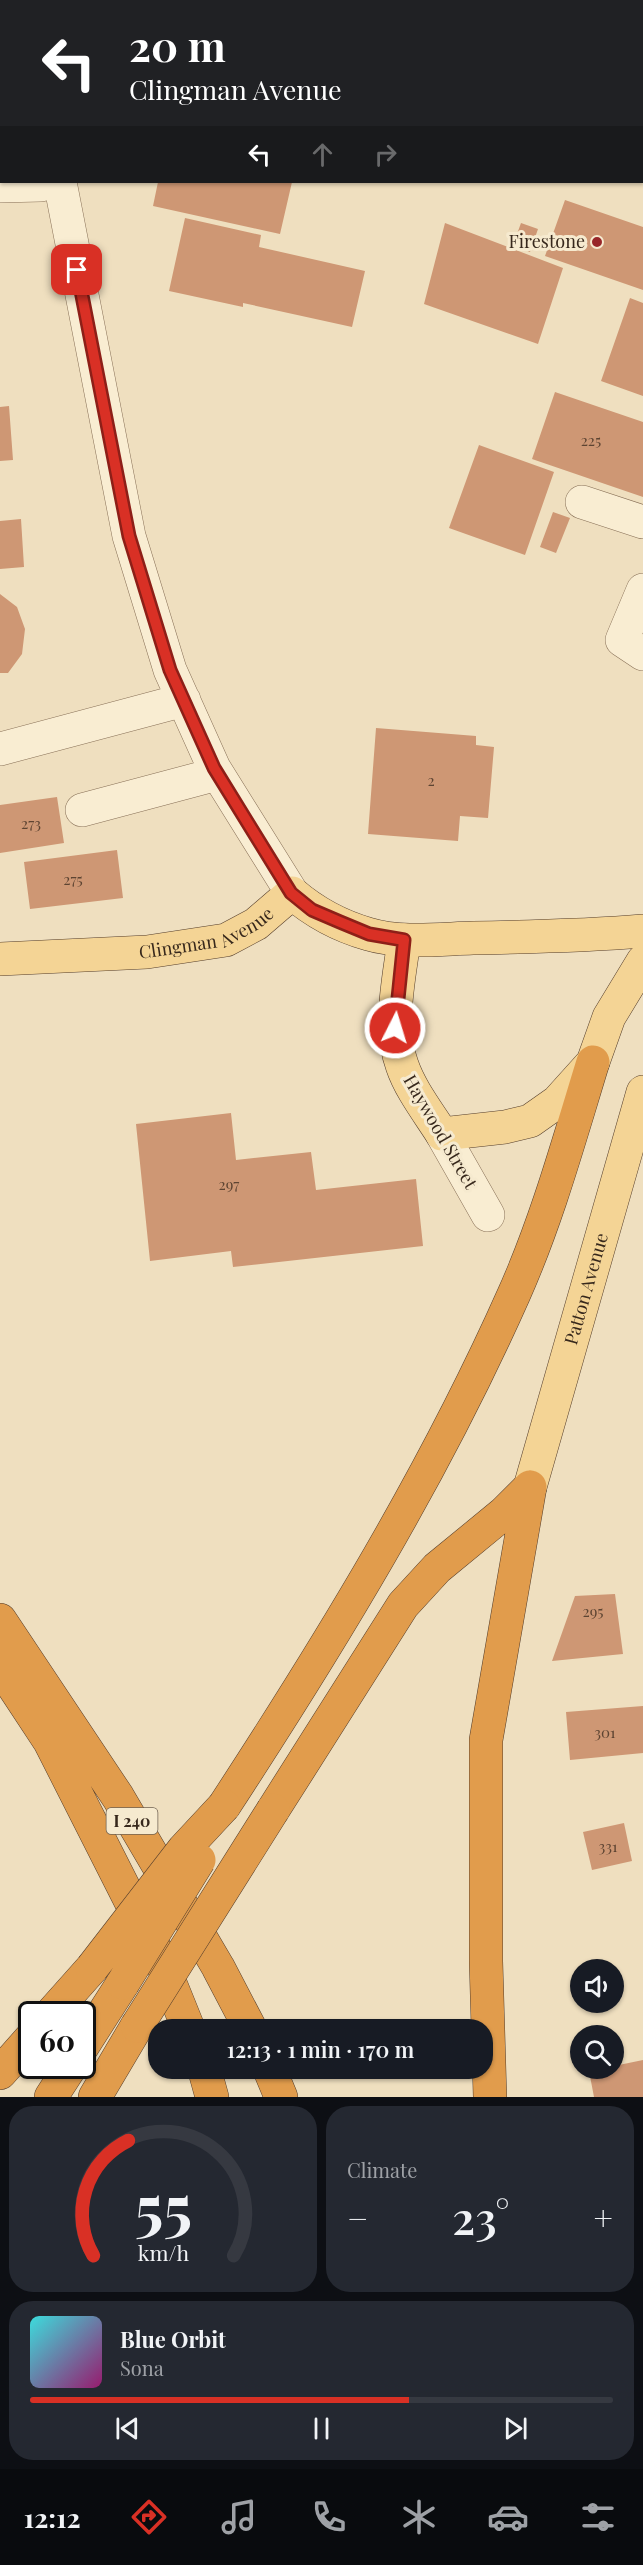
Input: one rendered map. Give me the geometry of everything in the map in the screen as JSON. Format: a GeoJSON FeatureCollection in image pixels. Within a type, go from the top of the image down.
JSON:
{"type":"FeatureCollection","features":[{"type":"Feature","properties":{"kind":"highway"},"geometry":{"type":"LineString","coordinates":[[96,2026],[207,1846],[224,1806],[350,1608],[461,1406],[515,1293],[552,1192],[593,1062]]}},
{"type":"Feature","properties":{"kind":"highway"},"geometry":{"type":"LineString","coordinates":[[95,2097],[137,2026],[403,1605],[437,1568],[530,1487]]}},
{"type":"Feature","properties":{"kind":"highway"},"geometry":{"type":"LineString","coordinates":[[490,2097],[486,1961],[486,1740],[530,1487]]}},
{"type":"Feature","properties":{"kind":"highway","name":"I 240"},"geometry":{"type":"LineString","coordinates":[[0,1620],[118,1797],[218,1967],[244,2019]]}},
{"type":"Feature","properties":{"kind":"highway"},"geometry":{"type":"LineString","coordinates":[[0,1666],[50,1742],[162,1963],[185,2019]]}},
{"type":"Feature","properties":{"kind":"highway"},"geometry":{"type":"LineString","coordinates":[[63,2001],[92,1968],[184,1849],[224,1806]]}},
{"type":"Feature","properties":{"kind":"highway"},"geometry":{"type":"LineString","coordinates":[[0,2073],[18,2053]]}},
{"type":"Feature","properties":{"kind":"highway"},"geometry":{"type":"LineString","coordinates":[[51,2097],[63,2079]]}},
{"type":"Feature","properties":{"kind":"highway"},"geometry":{"type":"LineString","coordinates":[[207,2079],[212,2097]]}},
{"type":"Feature","properties":{"kind":"highway"},"geometry":{"type":"LineString","coordinates":[[273,2079],[281,2097]]}},
{"type":"Feature","properties":{"kind":"main road","name":"Clingman Avenue"},"geometry":{"type":"LineString","coordinates":[[0,959],[147,952],[226,940],[256,924],[291,893],[312,910],[340,922],[369,934],[404,940],[594,935],[643,931]]}},
{"type":"Feature","properties":{"kind":"main road","name":"Haywood Street"},"geometry":{"type":"LineString","coordinates":[[404,940],[395,1028],[397,1050],[402,1067],[442,1134]]}},
{"type":"Feature","properties":{"kind":"main road"},"geometry":{"type":"LineString","coordinates":[[442,1134],[505,1127],[530,1121],[557,1102],[593,1062],[609,1017],[643,961]]}},
{"type":"Feature","properties":{"kind":"main road","name":"Patton Avenue"},"geometry":{"type":"LineString","coordinates":[[530,1487],[643,1092]]}},
{"type":"Feature","properties":{"kind":"street"},"geometry":{"type":"LineString","coordinates":[[0,186],[48,183]]}},
{"type":"Feature","properties":{"kind":"street"},"geometry":{"type":"LineString","coordinates":[[60,183],[129,536],[170,670],[217,774],[291,893]]}},
{"type":"Feature","properties":{"kind":"street"},"geometry":{"type":"LineString","coordinates":[[582,502],[643,522]]}},
{"type":"Feature","properties":{"kind":"street"},"geometry":{"type":"LineString","coordinates":[[643,590],[621,640],[643,654]]}},
{"type":"Feature","properties":{"kind":"street"},"geometry":{"type":"LineString","coordinates":[[0,749],[184,699]]}},
{"type":"Feature","properties":{"kind":"street"},"geometry":{"type":"LineString","coordinates":[[82,810],[217,774]]}},
{"type":"Feature","properties":{"kind":"street","name":"Haywood Street"},"geometry":{"type":"LineString","coordinates":[[442,1134],[488,1215]]}},
{"type":"Feature","properties":{"kind":"building"},"geometry":{"type":"Polygon","coordinates":[[[158,183],[292,183],[280,234],[153,206],[158,183]]]}},
{"type":"Feature","properties":{"kind":"building","name":"Firestone"},"geometry":{"type":"Polygon","coordinates":[[[565,200],[643,227],[643,290],[545,256],[565,200]]]}},
{"type":"Feature","properties":{"kind":"building"},"geometry":{"type":"Polygon","coordinates":[[[185,218],[261,235],[259,247],[365,271],[352,327],[243,303],[243,307],[169,291],[185,218]]]}},
{"type":"Feature","properties":{"kind":"building"},"geometry":{"type":"Polygon","coordinates":[[[445,223],[563,268],[538,344],[424,304],[445,223]]]}},
{"type":"Feature","properties":{"kind":"building"},"geometry":{"type":"Polygon","coordinates":[[[521,223],[538,229],[530,252],[513,245],[521,223]]]}},
{"type":"Feature","properties":{"kind":"building"},"geometry":{"type":"Polygon","coordinates":[[[630,298],[643,303],[643,396],[601,381],[630,298]]]}},
{"type":"Feature","properties":{"kind":"building"},"geometry":{"type":"Polygon","coordinates":[[[555,392],[643,422],[643,497],[532,459],[555,392]]]}},
{"type":"Feature","properties":{"kind":"building"},"geometry":{"type":"Polygon","coordinates":[[[9,406],[13,460],[0,461],[0,407],[9,406]]]}},
{"type":"Feature","properties":{"kind":"building"},"geometry":{"type":"Polygon","coordinates":[[[479,445],[554,472],[525,555],[449,528],[479,445]]]}},
{"type":"Feature","properties":{"kind":"building"},"geometry":{"type":"Polygon","coordinates":[[[553,512],[570,518],[556,553],[540,547],[553,512]]]}},
{"type":"Feature","properties":{"kind":"building"},"geometry":{"type":"Polygon","coordinates":[[[21,519],[24,567],[0,569],[0,521],[21,519]]]}},
{"type":"Feature","properties":{"kind":"building"},"geometry":{"type":"Polygon","coordinates":[[[0,594],[17,607],[25,629],[22,654],[8,673],[0,673],[0,594]]]}},
{"type":"Feature","properties":{"kind":"building"},"geometry":{"type":"Polygon","coordinates":[[[376,728],[476,736],[476,745],[494,747],[488,818],[460,816],[458,841],[368,834],[376,728]]]}},
{"type":"Feature","properties":{"kind":"building"},"geometry":{"type":"Polygon","coordinates":[[[57,797],[64,843],[0,853],[0,805],[57,797]]]}},
{"type":"Feature","properties":{"kind":"building"},"geometry":{"type":"Polygon","coordinates":[[[117,850],[123,898],[30,909],[24,862],[117,850]]]}},
{"type":"Feature","properties":{"kind":"building"},"geometry":{"type":"Polygon","coordinates":[[[231,1113],[236,1160],[311,1152],[316,1190],[416,1179],[423,1246],[233,1267],[231,1251],[150,1261],[136,1124],[231,1113]]]}},
{"type":"Feature","properties":{"kind":"building"},"geometry":{"type":"Polygon","coordinates":[[[615,1594],[623,1654],[552,1661],[575,1596],[615,1594]]]}},
{"type":"Feature","properties":{"kind":"building"},"geometry":{"type":"Polygon","coordinates":[[[643,1706],[643,1753],[570,1760],[566,1712],[643,1706]]]}},
{"type":"Feature","properties":{"kind":"building"},"geometry":{"type":"Polygon","coordinates":[[[624,1823],[632,1861],[592,1870],[583,1832],[624,1823]]]}},
{"type":"Feature","properties":{"kind":"building"},"geometry":{"type":"Polygon","coordinates":[[[643,2060],[643,2097],[594,2097],[591,2079],[624,2079],[624,2064],[643,2060]]]}},
{"type":"Feature","properties":{"kind":"place","name":"Firestone"},"geometry":{"type":"Point","coordinates":[597,242]}},
{"type":"Feature","properties":{"kind":"route"},"geometry":{"type":"LineString","coordinates":[[77,270],[129,536],[170,670],[214,768],[291,893],[312,910],[340,922],[369,934],[404,940],[395,1028]]}}]}
